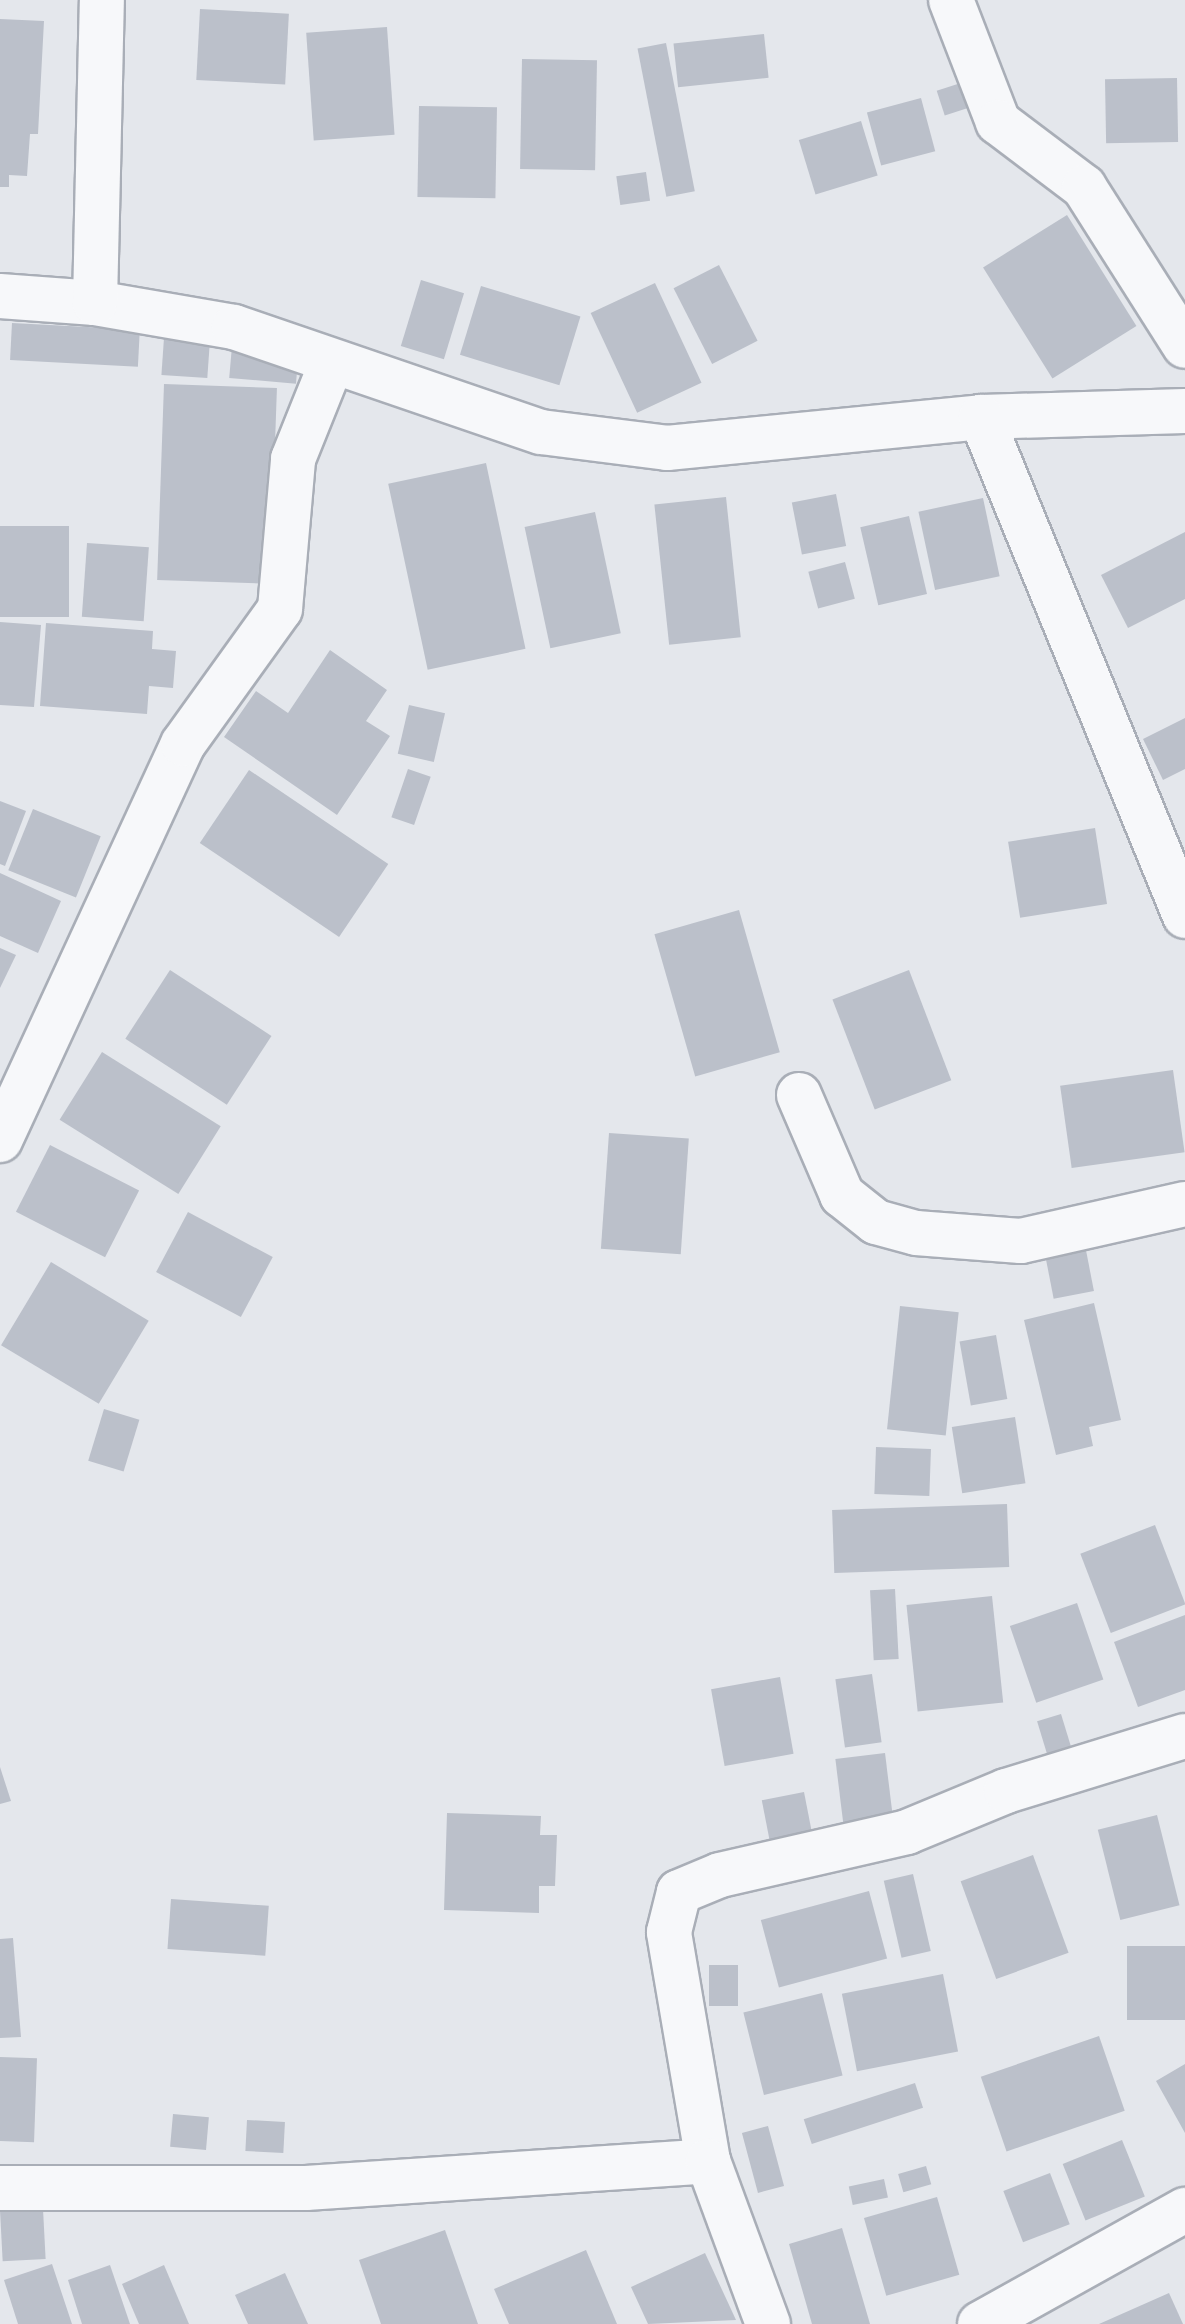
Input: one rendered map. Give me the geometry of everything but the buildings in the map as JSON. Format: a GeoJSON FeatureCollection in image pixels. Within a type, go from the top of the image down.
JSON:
{"type":"FeatureCollection","features":[{"type":"Feature","properties":{"kind":"street"},"geometry":{"type":"LineString","coordinates":[[95,303],[102,0]]}},
{"type":"Feature","properties":{"kind":"street"},"geometry":{"type":"LineString","coordinates":[[951,0],[998,122],[1084,187],[1183,338]]}},
{"type":"Feature","properties":{"kind":"street"},"geometry":{"type":"LineString","coordinates":[[0,296],[95,303],[234,327],[541,432],[667,448],[981,417],[1185,411]]}},
{"type":"Feature","properties":{"kind":"street"},"geometry":{"type":"LineString","coordinates":[[0,1140],[183,744],[280,609],[293,459],[332,362]]}},
{"type":"Feature","properties":{"kind":"street"},"geometry":{"type":"LineString","coordinates":[[981,417],[1185,916]]}},
{"type":"Feature","properties":{"kind":"street"},"geometry":{"type":"LineString","coordinates":[[799,1095],[842,1195],[889,1226],[1021,1241],[1185,1204]]}},
{"type":"Feature","properties":{"kind":"street"},"geometry":{"type":"LineString","coordinates":[[768,2324],[708,2161],[669,1932],[679,1892],[720,1875],[907,1832],[1006,1791],[1185,1736]]}},
{"type":"Feature","properties":{"kind":"street"},"geometry":{"type":"LineString","coordinates":[[0,2188],[306,2188],[708,2161]]}},
{"type":"Feature","properties":{"kind":"street"},"geometry":{"type":"LineString","coordinates":[[980,2324],[1185,2210]]}}]}
